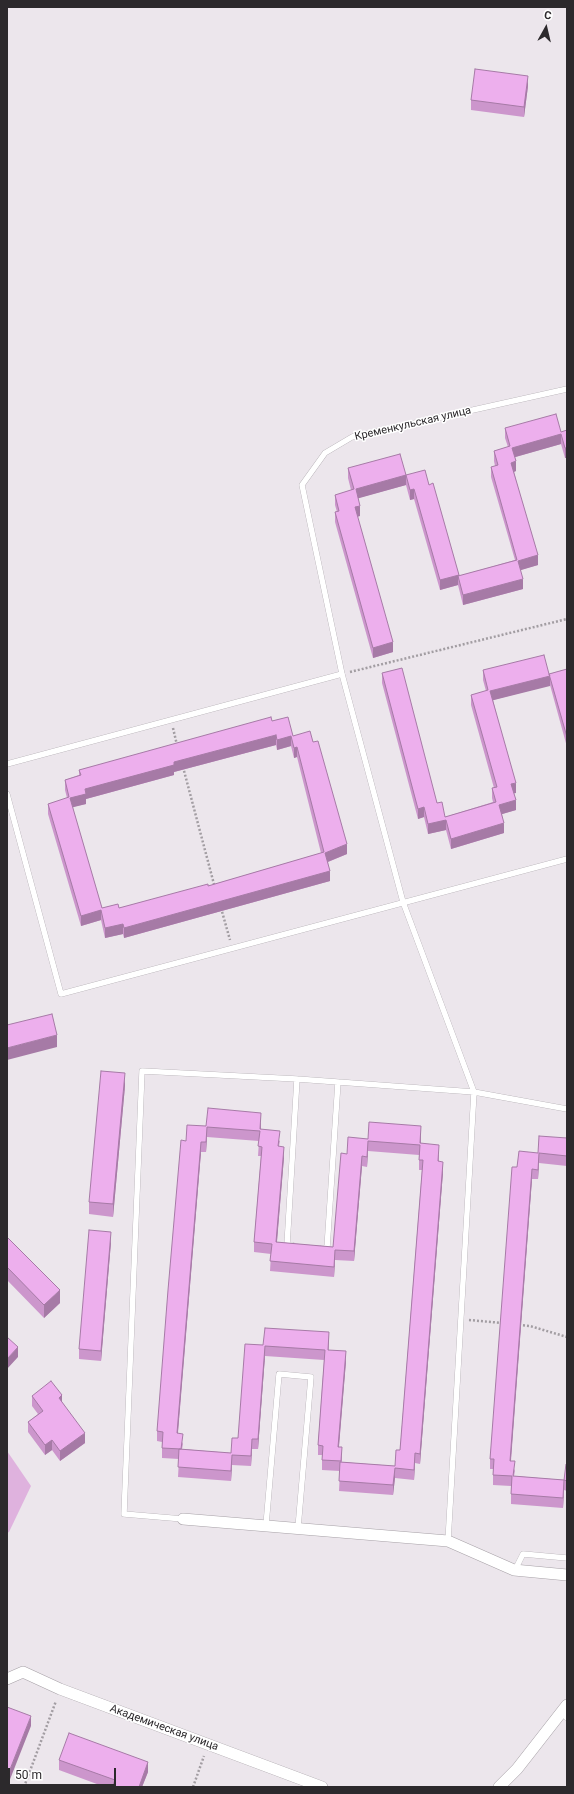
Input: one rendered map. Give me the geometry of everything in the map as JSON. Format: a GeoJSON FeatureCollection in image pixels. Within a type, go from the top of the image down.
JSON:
{"type":"FeatureCollection","features":[{"type":"Feature","properties":{"kind":"street"},"geometry":{"type":"LineString","coordinates":[[183,1519],[448,1541],[514,1570],[567,1575]]}},
{"type":"Feature","properties":{"kind":"street","name":"Академическая улица"},"geometry":{"type":"LineString","coordinates":[[7,1679],[23,1672],[60,1689],[322,1787]]}},
{"type":"Feature","properties":{"kind":"street"},"geometry":{"type":"LineString","coordinates":[[500,1787],[565,1712]]}},
{"type":"Feature","properties":{"kind":"lane","name":"Кременкульская улица"},"geometry":{"type":"LineString","coordinates":[[474,1092],[403,902],[342,674],[302,485],[325,453],[352,437],[567,389]]}},
{"type":"Feature","properties":{"kind":"lane"},"geometry":{"type":"LineString","coordinates":[[7,764],[342,674]]}},
{"type":"Feature","properties":{"kind":"lane"},"geometry":{"type":"LineString","coordinates":[[7,794],[61,994],[567,859]]}},
{"type":"Feature","properties":{"kind":"lane"},"geometry":{"type":"LineString","coordinates":[[183,1519],[124,1514],[142,1071],[297,1079],[474,1092],[567,1109]]}},
{"type":"Feature","properties":{"kind":"lane"},"geometry":{"type":"LineString","coordinates":[[297,1079],[287,1245],[300,1246]]}},
{"type":"Feature","properties":{"kind":"lane"},"geometry":{"type":"LineString","coordinates":[[314,1247],[327,1248],[338,1082]]}},
{"type":"Feature","properties":{"kind":"lane"},"geometry":{"type":"LineString","coordinates":[[448,1541],[474,1092]]}},
{"type":"Feature","properties":{"kind":"lane"},"geometry":{"type":"LineString","coordinates":[[266,1525],[279,1374],[311,1377],[298,1528]]}},
{"type":"Feature","properties":{"kind":"lane"},"geometry":{"type":"LineString","coordinates":[[514,1570],[523,1554],[567,1558]]}},
{"type":"Feature","properties":{"kind":"path"},"geometry":{"type":"LineString","coordinates":[[342,674],[567,619]]}},
{"type":"Feature","properties":{"kind":"path"},"geometry":{"type":"LineString","coordinates":[[170,720],[178,748]]}},
{"type":"Feature","properties":{"kind":"path"},"geometry":{"type":"LineString","coordinates":[[182,762],[218,896]]}},
{"type":"Feature","properties":{"kind":"path"},"geometry":{"type":"LineString","coordinates":[[220,903],[232,948]]}},
{"type":"Feature","properties":{"kind":"path"},"geometry":{"type":"LineString","coordinates":[[461,1320],[507,1324]]}},
{"type":"Feature","properties":{"kind":"path"},"geometry":{"type":"LineString","coordinates":[[515,1325],[530,1326],[567,1337]]}},
{"type":"Feature","properties":{"kind":"path"},"geometry":{"type":"LineString","coordinates":[[24,1787],[60,1689]]}},
{"type":"Feature","properties":{"kind":"path"},"geometry":{"type":"LineString","coordinates":[[193,1787],[208,1744]]}},
{"type":"Feature","properties":{"kind":"shaded area"},"geometry":{"type":"Polygon","coordinates":[[[7,1451],[31,1486],[9,1532],[7,1533],[7,1451]]]}},
{"type":"Feature","properties":{"kind":"building"},"geometry":{"type":"Polygon","coordinates":[[[475,69],[528,76],[524,107],[471,100],[475,69]]]}},
{"type":"Feature","properties":{"kind":"building"},"geometry":{"type":"Polygon","coordinates":[[[556,414],[561,432],[567,430],[567,448],[565,448],[561,434],[512,448],[516,461],[511,463],[538,555],[518,561],[523,579],[463,595],[458,576],[517,560],[491,467],[498,465],[494,451],[510,446],[505,428],[556,414]]]}},
{"type":"Feature","properties":{"kind":"building"},"geometry":{"type":"Polygon","coordinates":[[[400,454],[406,475],[356,489],[360,506],[355,507],[393,642],[373,648],[335,512],[339,511],[335,495],[354,489],[348,468],[400,454]]]}},
{"type":"Feature","properties":{"kind":"building"},"geometry":{"type":"Polygon","coordinates":[[[425,470],[429,485],[433,483],[459,575],[440,580],[414,489],[410,490],[406,475],[425,470]]]}},
{"type":"Feature","properties":{"kind":"building"},"geometry":{"type":"Polygon","coordinates":[[[544,655],[549,674],[567,669],[567,737],[550,676],[490,691],[516,783],[511,784],[516,800],[499,805],[504,823],[451,839],[446,820],[428,824],[424,807],[418,809],[382,673],[402,668],[437,803],[442,802],[445,817],[496,802],[492,788],[497,787],[471,695],[488,690],[483,670],[544,655]]]}},
{"type":"Feature","properties":{"kind":"building"},"geometry":{"type":"Polygon","coordinates":[[[271,717],[272,721],[288,717],[293,736],[310,731],[313,742],[318,741],[347,844],[325,853],[330,871],[124,928],[123,924],[105,928],[101,910],[81,916],[48,804],[69,797],[65,780],[81,775],[79,770],[271,717]],[[276,735],[174,762],[174,765],[85,789],[86,794],[70,798],[102,908],[118,904],[119,908],[208,884],[208,886],[324,852],[297,747],[294,748],[291,736],[277,740],[276,735]]]}},
{"type":"Feature","properties":{"kind":"building"},"geometry":{"type":"Polygon","coordinates":[[[52,1014],[57,1035],[7,1048],[7,1025],[52,1014]]]}},
{"type":"Feature","properties":{"kind":"building"},"geometry":{"type":"Polygon","coordinates":[[[101,1071],[125,1073],[113,1204],[89,1202],[101,1071]]]}},
{"type":"Feature","properties":{"kind":"building"},"geometry":{"type":"Polygon","coordinates":[[[208,1108],[261,1113],[260,1129],[280,1131],[278,1146],[284,1147],[276,1242],[333,1247],[341,1153],[347,1154],[348,1137],[368,1139],[369,1122],[421,1126],[420,1143],[439,1145],[438,1161],[443,1162],[420,1454],[415,1453],[414,1470],[395,1468],[393,1485],[339,1481],[340,1462],[395,1466],[396,1450],[400,1450],[423,1160],[419,1160],[420,1145],[368,1141],[367,1157],[362,1156],[354,1251],[335,1250],[334,1267],[270,1261],[272,1244],[254,1242],[262,1147],[258,1146],[260,1131],[207,1127],[206,1142],[201,1142],[177,1433],[183,1434],[181,1449],[162,1448],[163,1432],[157,1431],[181,1140],[186,1141],[187,1125],[206,1126],[208,1108]]]}},
{"type":"Feature","properties":{"kind":"building"},"geometry":{"type":"Polygon","coordinates":[[[539,1136],[567,1138],[567,1156],[539,1153],[538,1170],[532,1169],[510,1461],[515,1461],[513,1476],[564,1480],[563,1498],[511,1494],[512,1476],[493,1475],[494,1459],[490,1459],[512,1167],[517,1167],[519,1151],[538,1153],[539,1136]]]}},
{"type":"Feature","properties":{"kind":"building"},"geometry":{"type":"Polygon","coordinates":[[[89,1230],[111,1232],[101,1351],[79,1349],[89,1230]]]}},
{"type":"Feature","properties":{"kind":"building"},"geometry":{"type":"Polygon","coordinates":[[[7,1237],[60,1290],[44,1305],[7,1267],[7,1237]]]}},
{"type":"Feature","properties":{"kind":"building"},"geometry":{"type":"Polygon","coordinates":[[[265,1328],[329,1332],[328,1350],[346,1351],[338,1447],[342,1447],[341,1461],[322,1460],[323,1446],[318,1445],[325,1350],[265,1346],[258,1439],[252,1439],[251,1456],[232,1455],[231,1471],[178,1467],[179,1449],[231,1453],[232,1438],[238,1438],[245,1344],[263,1345],[265,1328]]]}},
{"type":"Feature","properties":{"kind":"building"},"geometry":{"type":"Polygon","coordinates":[[[7,1337],[18,1347],[7,1359],[7,1337]]]}},
{"type":"Feature","properties":{"kind":"building"},"geometry":{"type":"Polygon","coordinates":[[[51,1381],[62,1395],[59,1398],[85,1433],[60,1451],[52,1440],[45,1445],[28,1422],[43,1411],[32,1396],[51,1381]]]}},
{"type":"Feature","properties":{"kind":"building"},"geometry":{"type":"Polygon","coordinates":[[[566,1464],[567,1464],[567,1481],[564,1480],[566,1464]]]}},
{"type":"Feature","properties":{"kind":"building"},"geometry":{"type":"Polygon","coordinates":[[[7,1707],[31,1716],[7,1777],[7,1707]]]}},
{"type":"Feature","properties":{"kind":"building"},"geometry":{"type":"Polygon","coordinates":[[[69,1733],[148,1762],[139,1787],[112,1787],[115,1780],[59,1760],[69,1733]]]}}]}
